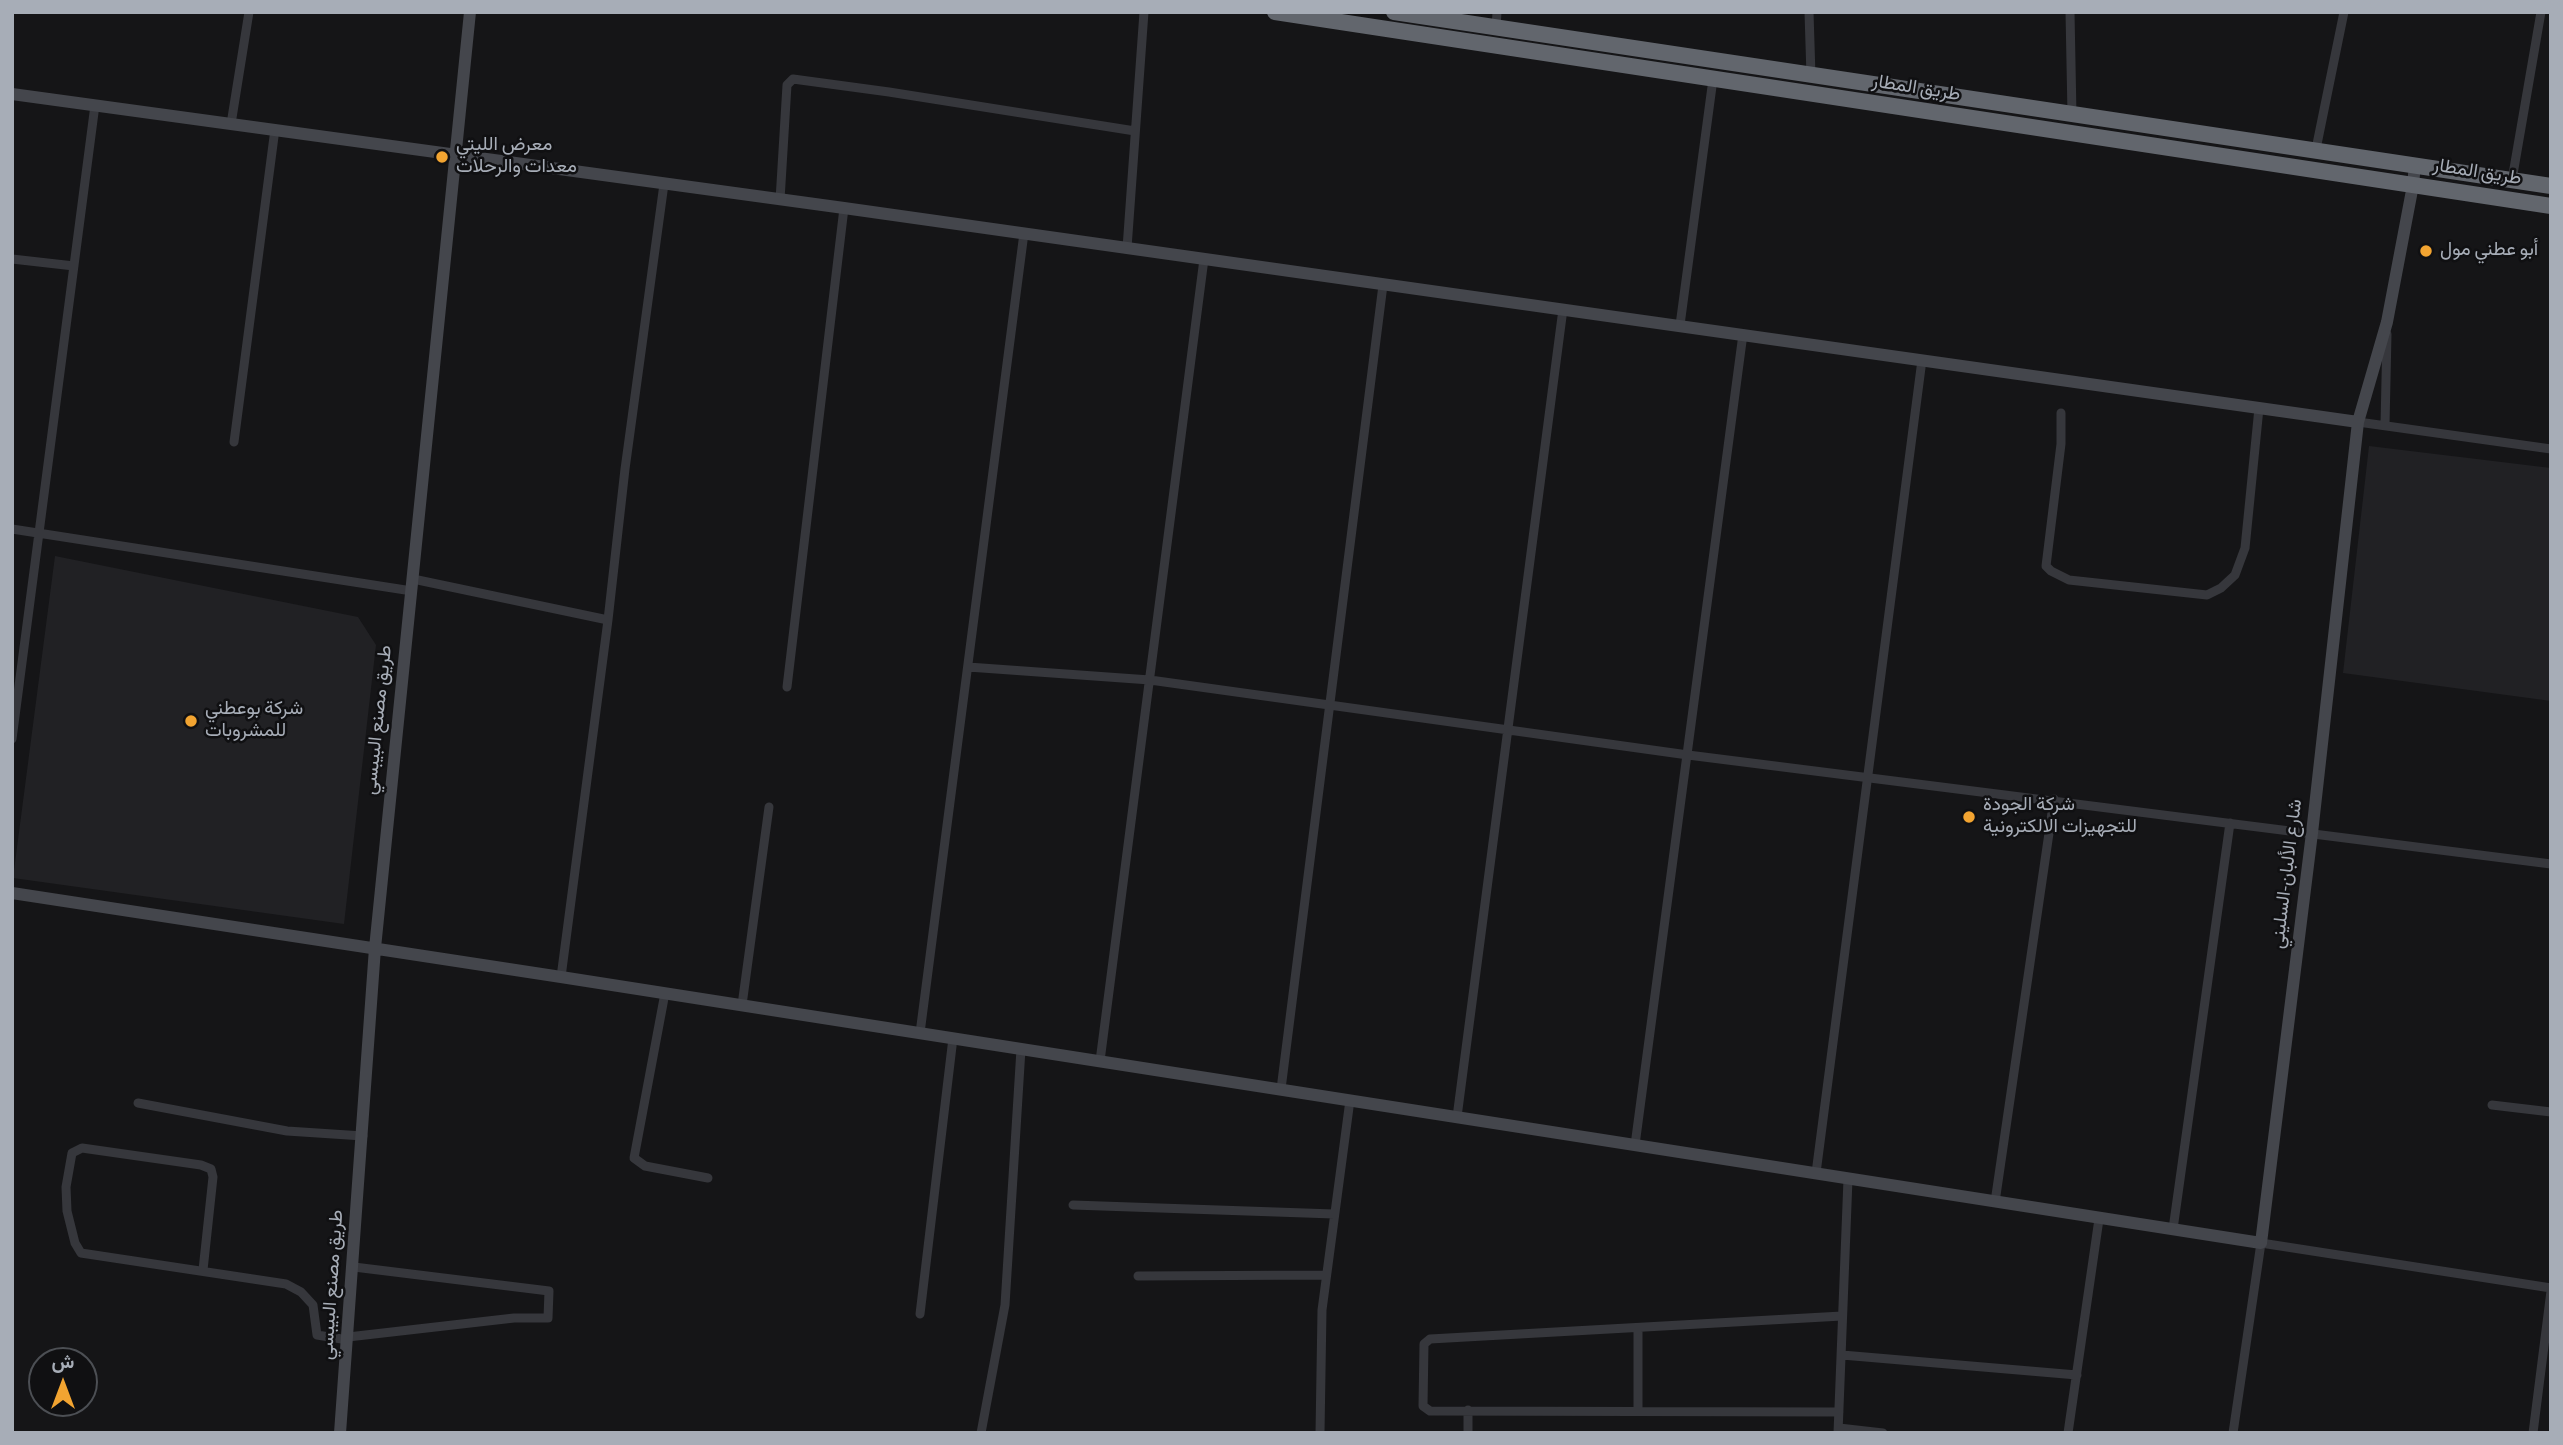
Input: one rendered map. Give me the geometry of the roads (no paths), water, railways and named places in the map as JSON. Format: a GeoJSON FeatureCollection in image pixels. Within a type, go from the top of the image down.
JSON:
{"type":"FeatureCollection","features":[{"type":"Feature","properties":{"kind":"highway","name":"طريق المطار"},"geometry":{"type":"LineString","coordinates":[[1275,12],[2551,206]]}},
{"type":"Feature","properties":{"kind":"highway","name":"طريق المطار"},"geometry":{"type":"LineString","coordinates":[[1394,12],[1497,20],[1600,44],[2551,186]]}},
{"type":"Feature","properties":{"kind":"highway"},"geometry":{"type":"LineString","coordinates":[[1599,62],[1600,44]]}},
{"type":"Feature","properties":{"kind":"street"},"geometry":{"type":"LineString","coordinates":[[231,124],[248,12]]}},
{"type":"Feature","properties":{"kind":"street","name":"طريق مصنع البيبسي"},"geometry":{"type":"LineString","coordinates":[[340,1433],[375,948],[470,12]]}},
{"type":"Feature","properties":{"kind":"street"},"geometry":{"type":"LineString","coordinates":[[1126,248],[1144,12]]}},
{"type":"Feature","properties":{"kind":"street"},"geometry":{"type":"LineString","coordinates":[[1809,12],[1811,76]]}},
{"type":"Feature","properties":{"kind":"street"},"geometry":{"type":"LineString","coordinates":[[2070,12],[2072,115]]}},
{"type":"Feature","properties":{"kind":"street"},"geometry":{"type":"LineString","coordinates":[[2316,149],[2344,12]]}},
{"type":"Feature","properties":{"kind":"street"},"geometry":{"type":"LineString","coordinates":[[2512,180],[2541,12]]}},
{"type":"Feature","properties":{"kind":"street"},"geometry":{"type":"LineString","coordinates":[[780,200],[787,85],[793,79],[1135,131]]}},
{"type":"Feature","properties":{"kind":"street"},"geometry":{"type":"LineString","coordinates":[[1680,325],[1713,79]]}},
{"type":"Feature","properties":{"kind":"street"},"geometry":{"type":"LineString","coordinates":[[12,94],[1024,233],[2551,449]]}},
{"type":"Feature","properties":{"kind":"street"},"geometry":{"type":"LineString","coordinates":[[12,739],[95,106]]}},
{"type":"Feature","properties":{"kind":"street"},"geometry":{"type":"LineString","coordinates":[[234,442],[275,129]]}},
{"type":"Feature","properties":{"kind":"street","name":"شارع الألبان-السليني"},"geometry":{"type":"LineString","coordinates":[[2233,1433],[2261,1243],[2312,833],[2358,422],[2386,322],[2415,164]]}},
{"type":"Feature","properties":{"kind":"street"},"geometry":{"type":"LineString","coordinates":[[561,977],[664,184]]}},
{"type":"Feature","properties":{"kind":"street"},"geometry":{"type":"LineString","coordinates":[[786,687],[844,208]]}},
{"type":"Feature","properties":{"kind":"street"},"geometry":{"type":"LineString","coordinates":[[920,1033],[1024,233]]}},
{"type":"Feature","properties":{"kind":"street"},"geometry":{"type":"LineString","coordinates":[[12,258],[74,266]]}},
{"type":"Feature","properties":{"kind":"street"},"geometry":{"type":"LineString","coordinates":[[1100,1061],[1204,259]]}},
{"type":"Feature","properties":{"kind":"street"},"geometry":{"type":"LineString","coordinates":[[1281,1089],[1383,285]]}},
{"type":"Feature","properties":{"kind":"street"},"geometry":{"type":"LineString","coordinates":[[1457,1117],[1563,309]]}},
{"type":"Feature","properties":{"kind":"street","name":"شارع الألبان-السليني"},"geometry":{"type":"LineString","coordinates":[[2385,425],[2388,362],[2386,322]]}},
{"type":"Feature","properties":{"kind":"street"},"geometry":{"type":"LineString","coordinates":[[1634,1145],[1743,334]]}},
{"type":"Feature","properties":{"kind":"street"},"geometry":{"type":"LineString","coordinates":[[1816,1172],[1922,360]]}},
{"type":"Feature","properties":{"kind":"street"},"geometry":{"type":"LineString","coordinates":[[2061,413],[2061,444],[2046,566],[2069,580],[2207,595],[2221,588],[2235,575],[2245,548],[2259,408]]}},
{"type":"Feature","properties":{"kind":"street"},"geometry":{"type":"LineString","coordinates":[[12,529],[412,585],[608,620]]}},
{"type":"Feature","properties":{"kind":"street"},"geometry":{"type":"LineString","coordinates":[[968,667],[1150,680],[1688,755],[2054,799],[2551,864]]}},
{"type":"Feature","properties":{"kind":"street"},"geometry":{"type":"LineString","coordinates":[[1995,1202],[2054,799]]}},
{"type":"Feature","properties":{"kind":"street"},"geometry":{"type":"LineString","coordinates":[[742,1005],[769,807]]}},
{"type":"Feature","properties":{"kind":"street"},"geometry":{"type":"LineString","coordinates":[[2173,1229],[2231,823]]}},
{"type":"Feature","properties":{"kind":"street"},"geometry":{"type":"LineString","coordinates":[[12,893],[1816,1172],[2551,1290],[2533,1433]]}},
{"type":"Feature","properties":{"kind":"street"},"geometry":{"type":"LineString","coordinates":[[665,993],[634,1158],[645,1166],[708,1178]]}},
{"type":"Feature","properties":{"kind":"street"},"geometry":{"type":"LineString","coordinates":[[920,1314],[953,1038]]}},
{"type":"Feature","properties":{"kind":"street"},"geometry":{"type":"LineString","coordinates":[[981,1433],[1005,1305],[1021,1049]]}},
{"type":"Feature","properties":{"kind":"street"},"geometry":{"type":"LineString","coordinates":[[1320,1433],[1325,1275],[1350,1100]]}},
{"type":"Feature","properties":{"kind":"street"},"geometry":{"type":"LineString","coordinates":[[138,1103],[287,1131],[363,1136]]}},
{"type":"Feature","properties":{"kind":"street"},"geometry":{"type":"LineString","coordinates":[[2492,1105],[2551,1112]]}},
{"type":"Feature","properties":{"kind":"street"},"geometry":{"type":"LineString","coordinates":[[202,1270],[213,1177],[211,1170],[201,1165],[82,1148],[72,1153],[66,1201],[78,1251],[85,1255],[202,1270],[294,1287],[313,1305],[317,1335],[348,1339],[514,1318],[548,1318],[549,1291],[354,1267]]}},
{"type":"Feature","properties":{"kind":"street"},"geometry":{"type":"LineString","coordinates":[[1848,1179],[1838,1431],[1884,1433]]}},
{"type":"Feature","properties":{"kind":"street"},"geometry":{"type":"LineString","coordinates":[[1073,1205],[1334,1214]]}},
{"type":"Feature","properties":{"kind":"street"},"geometry":{"type":"LineString","coordinates":[[2068,1433],[2099,1219]]}},
{"type":"Feature","properties":{"kind":"street"},"geometry":{"type":"LineString","coordinates":[[1138,1276],[1325,1275]]}},
{"type":"Feature","properties":{"kind":"street"},"geometry":{"type":"LineString","coordinates":[[1839,1412],[1425,1409],[1424,1344],[1427,1339],[1842,1316]]}},
{"type":"Feature","properties":{"kind":"street"},"geometry":{"type":"LineString","coordinates":[[1638,1328],[1639,1411]]}},
{"type":"Feature","properties":{"kind":"street"},"geometry":{"type":"LineString","coordinates":[[1842,1355],[2077,1375]]}},
{"type":"Feature","properties":{"kind":"street"},"geometry":{"type":"LineString","coordinates":[[1468,1410],[1468,1433]]}},
{"type":"Feature","properties":{"kind":"place","name":"معرض الليتي معدات والرحلات"},"geometry":{"type":"Point","coordinates":[442,157]}},
{"type":"Feature","properties":{"kind":"place","name":"أبو عطني مول"},"geometry":{"type":"Point","coordinates":[2426,251]}},
{"type":"Feature","properties":{"kind":"place","name":"شركة بوعطني للمشروبات"},"geometry":{"type":"Point","coordinates":[191,721]}},
{"type":"Feature","properties":{"kind":"place","name":"شركة الجودة للتجهيزات الالكترونية"},"geometry":{"type":"Point","coordinates":[1969,817]}}]}
